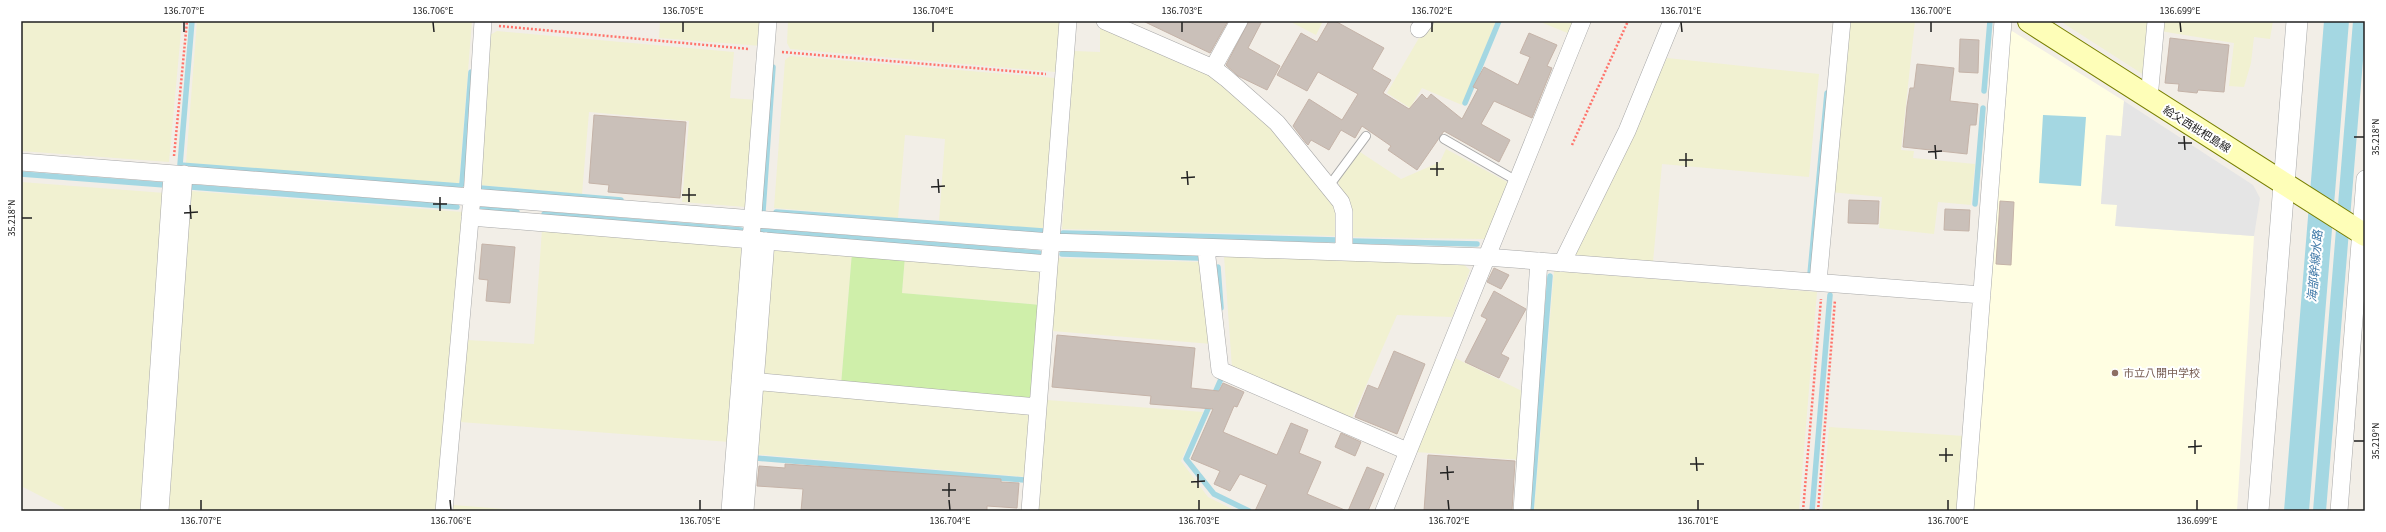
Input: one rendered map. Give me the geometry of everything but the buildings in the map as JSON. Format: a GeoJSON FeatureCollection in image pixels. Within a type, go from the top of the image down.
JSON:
{"type":"FeatureCollection","features":[{"type":"Feature","properties":{"kind":"main road","name":"給父西枇杷島線"},"geometry":{"type":"LineString","coordinates":[[2029,21],[2149,99],[2360,231]]}},
{"type":"Feature","properties":{"kind":"street"},"geometry":{"type":"LineString","coordinates":[[444,511],[472,197],[483,21]]}},
{"type":"Feature","properties":{"kind":"street"},"geometry":{"type":"LineString","coordinates":[[745,511],[748,381],[758,240],[753,220],[768,21]]}},
{"type":"Feature","properties":{"kind":"street"},"geometry":{"type":"LineString","coordinates":[[1030,511],[1068,21]]}},
{"type":"Feature","properties":{"kind":"street"},"geometry":{"type":"LineString","coordinates":[[1105,21],[1213,68],[1277,122],[1329,186],[1344,212],[1344,251]]}},
{"type":"Feature","properties":{"kind":"street"},"geometry":{"type":"LineString","coordinates":[[1213,68],[1239,21]]}},
{"type":"Feature","properties":{"kind":"street"},"geometry":{"type":"LineString","coordinates":[[1384,511],[1582,21]]}},
{"type":"Feature","properties":{"kind":"street"},"geometry":{"type":"LineString","coordinates":[[1562,263],[1627,131],[1672,21]]}},
{"type":"Feature","properties":{"kind":"street"},"geometry":{"type":"LineString","coordinates":[[1826,283],[1842,21]]}},
{"type":"Feature","properties":{"kind":"street"},"geometry":{"type":"LineString","coordinates":[[1966,511],[2003,21]]}},
{"type":"Feature","properties":{"kind":"street"},"geometry":{"type":"LineString","coordinates":[[2149,99],[2156,21]]}},
{"type":"Feature","properties":{"kind":"street"},"geometry":{"type":"LineString","coordinates":[[2258,511],[2297,21]]}},
{"type":"Feature","properties":{"kind":"street"},"geometry":{"type":"LineString","coordinates":[[21,162],[1051,242],[1206,249],[1344,251],[1486,257],[1982,295]]}},
{"type":"Feature","properties":{"kind":"street"},"geometry":{"type":"LineString","coordinates":[[149,511],[178,174]]}},
{"type":"Feature","properties":{"kind":"street"},"geometry":{"type":"LineString","coordinates":[[160,511],[178,174]]}},
{"type":"Feature","properties":{"kind":"street"},"geometry":{"type":"LineString","coordinates":[[2339,511],[2365,179]]}},
{"type":"Feature","properties":{"kind":"street"},"geometry":{"type":"LineString","coordinates":[[470,217],[1049,264]]}},
{"type":"Feature","properties":{"kind":"street"},"geometry":{"type":"LineString","coordinates":[[1206,249],[1220,370],[1407,451]]}},
{"type":"Feature","properties":{"kind":"street"},"geometry":{"type":"LineString","coordinates":[[1522,511],[1539,261]]}},
{"type":"Feature","properties":{"kind":"street"},"geometry":{"type":"LineString","coordinates":[[748,381],[1038,407]]}},
{"type":"Feature","properties":{"kind":"street"},"geometry":{"type":"LineString","coordinates":[[730,511],[748,381]]}},
{"type":"Feature","properties":{"kind":"lane"},"geometry":{"type":"LineString","coordinates":[[1329,186],[1366,136]]}},
{"type":"Feature","properties":{"kind":"lane"},"geometry":{"type":"LineString","coordinates":[[1444,139],[1517,181]]}},
{"type":"Feature","properties":{"kind":"path"},"geometry":{"type":"LineString","coordinates":[[178,174],[187,21]]}},
{"type":"Feature","properties":{"kind":"path"},"geometry":{"type":"LineString","coordinates":[[1572,145],[1628,21]]}},
{"type":"Feature","properties":{"kind":"path"},"geometry":{"type":"LineString","coordinates":[[1803,511],[1826,283]]}},
{"type":"Feature","properties":{"kind":"path"},"geometry":{"type":"LineString","coordinates":[[1818,511],[1826,283]]}},
{"type":"Feature","properties":{"kind":"shaded area"},"geometry":{"type":"Polygon","coordinates":[[[21,21],[182,21],[169,162],[21,151],[21,21]]]}},
{"type":"Feature","properties":{"kind":"shaded area"},"geometry":{"type":"Polygon","coordinates":[[[197,21],[472,21],[459,184],[186,163],[197,21]]]}},
{"type":"Feature","properties":{"kind":"shaded area"},"geometry":{"type":"Polygon","coordinates":[[[660,21],[763,21],[761,46],[659,38],[660,21]]]}},
{"type":"Feature","properties":{"kind":"shaded area"},"geometry":{"type":"Polygon","coordinates":[[[788,21],[1062,21],[1059,64],[1055,72],[790,49],[787,43],[788,21]]]}},
{"type":"Feature","properties":{"kind":"shaded area"},"geometry":{"type":"Polygon","coordinates":[[[1289,21],[1323,21],[1316,35],[1289,21]]]}},
{"type":"Feature","properties":{"kind":"shaded area"},"geometry":{"type":"Polygon","coordinates":[[[1432,21],[1496,21],[1462,105],[1422,88],[1410,108],[1387,93],[1423,31],[1432,21]]]}},
{"type":"Feature","properties":{"kind":"shaded area"},"geometry":{"type":"Polygon","coordinates":[[[1538,21],[1575,21],[1570,34],[1538,21]]]}},
{"type":"Feature","properties":{"kind":"shaded area"},"geometry":{"type":"Polygon","coordinates":[[[1848,21],[1915,21],[1901,150],[1914,151],[1913,158],[1975,164],[1971,205],[1938,202],[1934,234],[1879,228],[1882,197],[1830,192],[1848,21]]]}},
{"type":"Feature","properties":{"kind":"shaded area"},"geometry":{"type":"Polygon","coordinates":[[[2060,21],[2151,21],[2144,75],[2060,21]]]}},
{"type":"Feature","properties":{"kind":"shaded area"},"geometry":{"type":"Polygon","coordinates":[[[2161,21],[2273,21],[2270,39],[2254,37],[2251,63],[2244,87],[2229,86],[2234,43],[2160,31],[2161,21]]]}},
{"type":"Feature","properties":{"kind":"shaded area"},"geometry":{"type":"Polygon","coordinates":[[[1100,25],[1213,76],[1274,125],[1339,213],[1339,236],[1062,229],[1074,51],[1100,52],[1100,25]]]}},
{"type":"Feature","properties":{"kind":"shaded area"},"geometry":{"type":"Polygon","coordinates":[[[497,31],[734,52],[730,98],[757,100],[749,204],[745,207],[682,202],[689,121],[589,112],[582,194],[479,185],[490,35],[497,31]]]}},
{"type":"Feature","properties":{"kind":"shaded area","name":"市立八開中学校"},"geometry":{"type":"Polygon","coordinates":[[[2012,31],[2124,101],[2121,137],[2106,135],[2101,204],[2117,204],[2116,226],[2254,236],[2237,511],[1974,511],[2009,33],[2012,31]]]}},
{"type":"Feature","properties":{"kind":"shaded area"},"geometry":{"type":"Polygon","coordinates":[[[790,56],[1054,78],[1058,82],[1046,229],[939,221],[945,139],[905,135],[898,218],[774,208],[785,60],[790,56]]]}},
{"type":"Feature","properties":{"kind":"shaded area"},"geometry":{"type":"Polygon","coordinates":[[[1667,58],[1819,74],[1809,177],[1662,164],[1653,262],[1571,255],[1667,58]]]}},
{"type":"Feature","properties":{"kind":"shaded area"},"geometry":{"type":"Polygon","coordinates":[[[2124,101],[2253,185],[2260,198],[2254,236],[2115,226],[2117,205],[2101,204],[2106,135],[2121,136],[2124,101]]]}},
{"type":"Feature","properties":{"kind":"shaded area"},"geometry":{"type":"Polygon","coordinates":[[[1446,149],[1509,183],[1485,239],[1349,237],[1338,180],[1360,152],[1401,179],[1440,162],[1446,149]]]}},
{"type":"Feature","properties":{"kind":"shaded area"},"geometry":{"type":"Polygon","coordinates":[[[21,182],[165,193],[143,511],[64,511],[64,508],[21,486],[21,182]]]}},
{"type":"Feature","properties":{"kind":"shaded area"},"geometry":{"type":"Polygon","coordinates":[[[191,191],[463,212],[438,511],[165,511],[191,191]]]}},
{"type":"Feature","properties":{"kind":"shaded area"},"geometry":{"type":"Polygon","coordinates":[[[542,229],[745,248],[730,442],[460,422],[467,340],[534,344],[542,229]]]}},
{"type":"Feature","properties":{"kind":"shaded area"},"geometry":{"type":"Polygon","coordinates":[[[768,250],[852,252],[841,385],[766,378],[762,373],[768,250]]]}},
{"type":"Feature","properties":{"kind":"shaded area"},"geometry":{"type":"Polygon","coordinates":[[[905,256],[1034,266],[1043,272],[1041,305],[902,293],[905,256]]]}},
{"type":"Feature","properties":{"kind":"shaded area"},"geometry":{"type":"Polygon","coordinates":[[[1224,256],[1463,264],[1470,270],[1452,317],[1397,315],[1351,420],[1232,368],[1224,256]]]}},
{"type":"Feature","properties":{"kind":"shaded area"},"geometry":{"type":"Polygon","coordinates":[[[1057,258],[1199,262],[1212,344],[1052,331],[1057,258]]]}},
{"type":"Feature","properties":{"kind":"shaded area"},"geometry":{"type":"Polygon","coordinates":[[[1554,271],[1817,292],[1799,511],[1534,511],[1554,271]]]}},
{"type":"Feature","properties":{"kind":"shaded area"},"geometry":{"type":"Polygon","coordinates":[[[1453,357],[1526,393],[1521,460],[1416,452],[1453,357]]]}},
{"type":"Feature","properties":{"kind":"shaded area"},"geometry":{"type":"Polygon","coordinates":[[[762,388],[1031,415],[1027,477],[753,454],[762,388]]]}},
{"type":"Feature","properties":{"kind":"shaded area"},"geometry":{"type":"Polygon","coordinates":[[[1047,400],[1203,412],[1181,461],[1208,497],[1236,511],[1038,511],[1047,400]]]}},
{"type":"Feature","properties":{"kind":"shaded area"},"geometry":{"type":"Polygon","coordinates":[[[1829,427],[1964,436],[1958,511],[1822,511],[1829,427]]]}},
{"type":"Feature","properties":{"kind":"shaded area"},"geometry":{"type":"Polygon","coordinates":[[[453,505],[528,511],[452,511],[453,505]]]}},
{"type":"Feature","properties":{"kind":"green space"},"geometry":{"type":"Polygon","coordinates":[[[852,252],[905,256],[902,293],[1041,305],[1034,396],[1025,401],[841,385],[852,252]]]}},
{"type":"Feature","properties":{"kind":"water","name":"海部幹線水路"},"geometry":{"type":"Polygon","coordinates":[[[2324,21],[2349,21],[2309,511],[2284,511],[2324,21]]]}},
{"type":"Feature","properties":{"kind":"water"},"geometry":{"type":"Polygon","coordinates":[[[2353,21],[2365,21],[2365,36],[2326,511],[2313,511],[2353,21]]]}},
{"type":"Feature","properties":{"kind":"water"},"geometry":{"type":"Polygon","coordinates":[[[2043,115],[2086,117],[2081,186],[2039,183],[2043,115]]]}},
{"type":"Feature","properties":{"kind":"waterway"},"geometry":{"type":"LineString","coordinates":[[192,21],[180,165],[460,186],[462,184],[471,72]]}},
{"type":"Feature","properties":{"kind":"waterway"},"geometry":{"type":"LineString","coordinates":[[1465,103],[1499,21]]}},
{"type":"Feature","properties":{"kind":"waterway"},"geometry":{"type":"LineString","coordinates":[[1984,91],[1990,21]]}},
{"type":"Feature","properties":{"kind":"waterway"},"geometry":{"type":"LineString","coordinates":[[763,211],[773,67]]}},
{"type":"Feature","properties":{"kind":"waterway"},"geometry":{"type":"LineString","coordinates":[[1810,274],[1827,93]]}},
{"type":"Feature","properties":{"kind":"waterway"},"geometry":{"type":"LineString","coordinates":[[1975,204],[1983,108]]}},
{"type":"Feature","properties":{"kind":"waterway"},"geometry":{"type":"LineString","coordinates":[[21,174],[165,185]]}},
{"type":"Feature","properties":{"kind":"waterway"},"geometry":{"type":"LineString","coordinates":[[191,187],[457,207]]}},
{"type":"Feature","properties":{"kind":"waterway"},"geometry":{"type":"LineString","coordinates":[[480,188],[621,200]]}},
{"type":"Feature","properties":{"kind":"waterway"},"geometry":{"type":"LineString","coordinates":[[479,209],[517,212]]}},
{"type":"Feature","properties":{"kind":"waterway"},"geometry":{"type":"LineString","coordinates":[[776,212],[1043,231]]}},
{"type":"Feature","properties":{"kind":"waterway"},"geometry":{"type":"LineString","coordinates":[[544,214],[741,230]]}},
{"type":"Feature","properties":{"kind":"waterway"},"geometry":{"type":"LineString","coordinates":[[762,231],[1039,253]]}},
{"type":"Feature","properties":{"kind":"waterway"},"geometry":{"type":"LineString","coordinates":[[1063,233],[1337,240]]}},
{"type":"Feature","properties":{"kind":"waterway"},"geometry":{"type":"LineString","coordinates":[[1352,241],[1477,244]]}},
{"type":"Feature","properties":{"kind":"waterway"},"geometry":{"type":"LineString","coordinates":[[1062,254],[1199,258]]}},
{"type":"Feature","properties":{"kind":"waterway"},"geometry":{"type":"LineString","coordinates":[[1218,267],[1221,308]]}},
{"type":"Feature","properties":{"kind":"waterway"},"geometry":{"type":"LineString","coordinates":[[1531,511],[1550,276]]}},
{"type":"Feature","properties":{"kind":"waterway"},"geometry":{"type":"LineString","coordinates":[[1812,511],[1830,295]]}},
{"type":"Feature","properties":{"kind":"waterway"},"geometry":{"type":"LineString","coordinates":[[1221,379],[1186,459],[1214,494],[1249,511]]}},
{"type":"Feature","properties":{"kind":"waterway"},"geometry":{"type":"LineString","coordinates":[[756,458],[1024,480]]}},
{"type":"Feature","properties":{"kind":"place","name":"市立八開中学校"},"geometry":{"type":"Point","coordinates":[2115,373]}}]}
